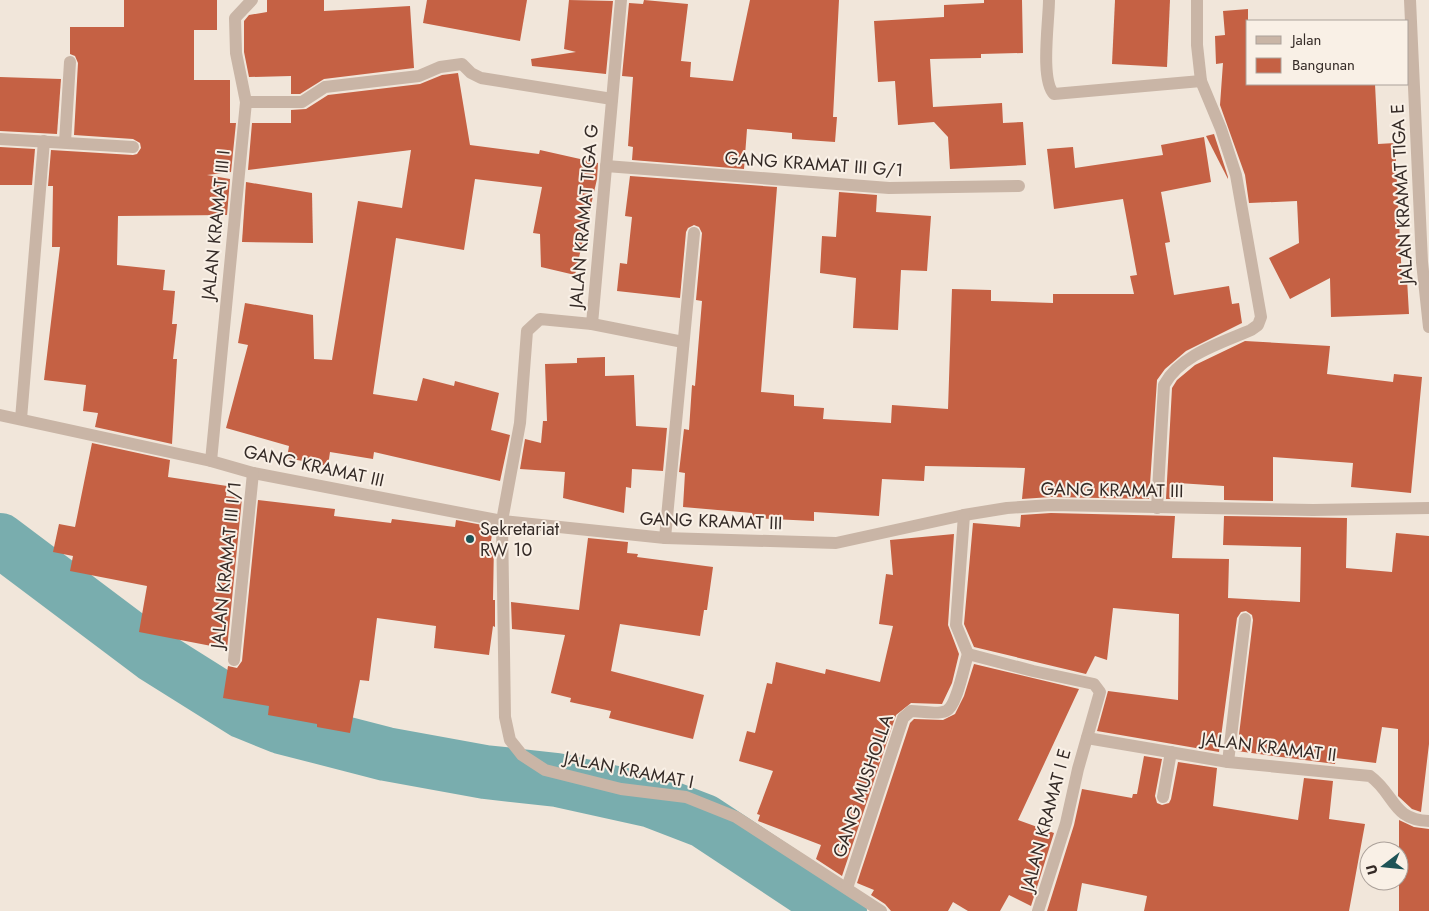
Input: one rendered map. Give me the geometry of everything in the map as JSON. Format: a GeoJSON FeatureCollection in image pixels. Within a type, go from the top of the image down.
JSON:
{"type":"FeatureCollection","features":[{"type":"Feature","properties":{"kind":"street","name":"JALAN KRAMAT III I"},"geometry":{"type":"LineString","coordinates":[[211,461],[246,102],[236,53],[236,18],[252,0]]}},
{"type":"Feature","properties":{"kind":"street","name":"JALAN KRAMAT TIGA G"},"geometry":{"type":"LineString","coordinates":[[502,521],[520,423],[527,331],[540,319],[592,324],[621,0]]}},
{"type":"Feature","properties":{"kind":"street"},"geometry":{"type":"LineString","coordinates":[[1049,0],[1046,76],[1049,90],[1054,94],[1201,81]]}},
{"type":"Feature","properties":{"kind":"street"},"geometry":{"type":"LineString","coordinates":[[1157,508],[1164,385],[1167,379],[1172,371],[1182,362],[1251,330],[1258,325],[1261,317],[1236,174],[1221,129],[1201,81],[1197,46],[1197,0]]}},
{"type":"Feature","properties":{"kind":"street","name":"JALAN KRAMAT TIGA E"},"geometry":{"type":"LineString","coordinates":[[1410,0],[1422,262],[1429,327]]}},
{"type":"Feature","properties":{"kind":"street"},"geometry":{"type":"LineString","coordinates":[[65,142],[70,62]]}},
{"type":"Feature","properties":{"kind":"street"},"geometry":{"type":"LineString","coordinates":[[246,102],[302,102],[325,87],[419,76],[440,67],[462,64],[471,73],[481,78],[612,100]]}},
{"type":"Feature","properties":{"kind":"street"},"geometry":{"type":"LineString","coordinates":[[0,139],[133,147]]}},
{"type":"Feature","properties":{"kind":"street"},"geometry":{"type":"LineString","coordinates":[[21,419],[44,141]]}},
{"type":"Feature","properties":{"kind":"street","name":"GANG KRAMAT III G/1"},"geometry":{"type":"LineString","coordinates":[[606,166],[889,188],[1019,186]]}},
{"type":"Feature","properties":{"kind":"street"},"geometry":{"type":"LineString","coordinates":[[665,538],[694,233]]}},
{"type":"Feature","properties":{"kind":"street"},"geometry":{"type":"LineString","coordinates":[[592,324],[684,342]]}},
{"type":"Feature","properties":{"kind":"street","name":"GANG KRAMAT III"},"geometry":{"type":"LineString","coordinates":[[0,415],[211,461],[253,473],[502,521],[665,538],[836,543],[964,515],[1007,508],[1051,506],[1303,510],[1429,508]]}},
{"type":"Feature","properties":{"kind":"street","name":"JALAN KRAMAT III I/1"},"geometry":{"type":"LineString","coordinates":[[234,660],[253,473]]}},
{"type":"Feature","properties":{"kind":"street"},"geometry":{"type":"LineString","coordinates":[[964,515],[956,625],[968,654],[1097,686],[1100,696],[1086,738]]}},
{"type":"Feature","properties":{"kind":"street","name":"JALAN KRAMAT I"},"geometry":{"type":"LineString","coordinates":[[502,521],[505,717],[510,740],[522,755],[545,770],[621,789],[686,796],[736,817],[881,911]]}},
{"type":"Feature","properties":{"kind":"street"},"geometry":{"type":"LineString","coordinates":[[1228,762],[1245,619]]}},
{"type":"Feature","properties":{"kind":"street","name":"GANG MUSHOLLA"},"geometry":{"type":"LineString","coordinates":[[847,888],[903,718],[910,711],[946,711],[953,705],[968,654]]}},
{"type":"Feature","properties":{"kind":"street","name":"JALAN KRAMAT II"},"geometry":{"type":"LineString","coordinates":[[1086,738],[1228,762],[1370,776],[1380,783],[1394,805],[1406,817],[1429,821]]}},
{"type":"Feature","properties":{"kind":"street","name":"JALAN KRAMAT I E"},"geometry":{"type":"LineString","coordinates":[[1038,911],[1066,823],[1086,738]]}},
{"type":"Feature","properties":{"kind":"street"},"geometry":{"type":"LineString","coordinates":[[1164,797],[1171,752]]}},
{"type":"Feature","properties":{"kind":"building"},"geometry":{"type":"Polygon","coordinates":[[[124,0],[217,0],[217,30],[194,30],[194,80],[230,80],[230,123],[236,123],[231,172],[207,175],[230,179],[227,215],[118,216],[117,265],[165,270],[163,290],[175,291],[172,324],[177,324],[173,359],[177,359],[172,444],[95,427],[98,413],[83,411],[86,385],[44,380],[60,247],[52,247],[53,186],[48,186],[51,150],[133,155],[137,154],[141,148],[140,143],[133,139],[74,135],[78,63],[75,56],[70,54],[70,27],[124,27],[124,0]]]}},
{"type":"Feature","properties":{"kind":"building"},"geometry":{"type":"Polygon","coordinates":[[[267,0],[324,0],[324,11],[410,6],[414,68],[324,79],[300,94],[291,94],[291,76],[249,77],[244,52],[244,21],[249,15],[267,12],[267,0]]]}},
{"type":"Feature","properties":{"kind":"building"},"geometry":{"type":"Polygon","coordinates":[[[427,0],[527,0],[520,41],[423,23],[427,0]]]}},
{"type":"Feature","properties":{"kind":"building"},"geometry":{"type":"Polygon","coordinates":[[[569,0],[613,1],[606,74],[532,66],[531,59],[576,52],[564,49],[569,0]]]}},
{"type":"Feature","properties":{"kind":"building"},"geometry":{"type":"Polygon","coordinates":[[[644,0],[688,4],[681,61],[691,62],[690,77],[733,81],[750,0],[839,0],[833,117],[837,117],[835,142],[792,139],[792,133],[747,129],[744,169],[632,160],[633,147],[628,146],[633,77],[622,76],[629,3],[643,4],[644,0]]]}},
{"type":"Feature","properties":{"kind":"building"},"geometry":{"type":"Polygon","coordinates":[[[984,0],[1022,0],[1023,53],[981,54],[981,58],[930,59],[933,107],[1002,103],[1003,123],[1023,122],[1026,165],[950,169],[948,137],[934,122],[898,125],[895,81],[878,82],[874,21],[944,17],[944,5],[984,3],[984,0]]]}},
{"type":"Feature","properties":{"kind":"building"},"geometry":{"type":"Polygon","coordinates":[[[1115,0],[1170,0],[1167,67],[1112,64],[1115,0]]]}},
{"type":"Feature","properties":{"kind":"building"},"geometry":{"type":"Polygon","coordinates":[[[1248,9],[1248,20],[1246,20],[1246,85],[1375,85],[1378,144],[1395,143],[1402,280],[1407,279],[1409,314],[1331,317],[1330,278],[1290,299],[1269,258],[1299,243],[1297,201],[1249,203],[1245,175],[1220,105],[1223,63],[1216,64],[1215,36],[1225,35],[1223,11],[1248,9]]]}},
{"type":"Feature","properties":{"kind":"building"},"geometry":{"type":"Polygon","coordinates":[[[458,73],[470,145],[539,154],[540,150],[598,163],[597,179],[575,275],[541,267],[540,234],[533,233],[542,187],[475,179],[464,250],[396,238],[373,394],[417,401],[423,378],[454,386],[455,381],[499,393],[491,430],[510,435],[500,481],[374,452],[373,459],[330,452],[328,466],[287,458],[289,446],[226,428],[248,345],[238,343],[245,303],[313,315],[314,359],[332,360],[358,201],[402,208],[411,150],[248,170],[252,123],[291,123],[291,110],[306,109],[328,95],[420,84],[442,75],[458,73]]]}},
{"type":"Feature","properties":{"kind":"building"},"geometry":{"type":"Polygon","coordinates":[[[0,77],[61,79],[57,134],[0,131],[0,77]]]}},
{"type":"Feature","properties":{"kind":"building"},"geometry":{"type":"Polygon","coordinates":[[[1214,134],[1228,177],[1228,179],[1206,136],[1214,134]]]}},
{"type":"Feature","properties":{"kind":"building"},"geometry":{"type":"Polygon","coordinates":[[[1204,137],[1211,182],[1161,192],[1170,242],[1165,243],[1174,295],[1229,286],[1232,304],[1239,303],[1242,323],[1186,351],[1165,369],[1157,380],[1149,499],[1051,497],[1022,499],[1025,468],[925,466],[924,481],[882,479],[879,516],[814,512],[814,521],[752,518],[752,513],[683,507],[685,473],[679,472],[684,429],[689,430],[692,385],[695,386],[702,301],[696,300],[702,233],[699,227],[694,225],[688,228],[686,232],[680,298],[617,291],[620,263],[627,264],[632,217],[625,216],[630,176],[777,187],[761,392],[794,395],[794,406],[824,408],[823,419],[891,423],[892,405],[948,409],[952,289],[991,290],[991,301],[1053,303],[1053,294],[1134,294],[1130,276],[1137,275],[1123,199],[1054,209],[1047,149],[1073,147],[1075,168],[1163,155],[1161,145],[1204,137]]]}},
{"type":"Feature","properties":{"kind":"building"},"geometry":{"type":"Polygon","coordinates":[[[0,147],[35,149],[32,185],[0,185],[0,147]]]}},
{"type":"Feature","properties":{"kind":"building"},"geometry":{"type":"Polygon","coordinates":[[[246,182],[312,193],[313,243],[242,242],[246,182]]]}},
{"type":"Feature","properties":{"kind":"building"},"geometry":{"type":"Polygon","coordinates":[[[839,192],[877,195],[876,212],[931,216],[927,271],[901,270],[898,330],[853,328],[856,278],[820,273],[822,236],[836,237],[839,192]]]}},
{"type":"Feature","properties":{"kind":"building"},"geometry":{"type":"Polygon","coordinates":[[[1245,341],[1330,346],[1327,374],[1393,382],[1394,374],[1422,377],[1411,493],[1351,487],[1353,463],[1273,457],[1273,501],[1224,500],[1224,486],[1178,483],[1177,499],[1166,499],[1172,388],[1177,380],[1195,365],[1245,341]]]}},
{"type":"Feature","properties":{"kind":"building"},"geometry":{"type":"Polygon","coordinates":[[[605,357],[605,376],[634,375],[636,426],[667,428],[663,471],[632,469],[631,488],[626,487],[624,513],[563,498],[565,472],[520,469],[525,439],[541,443],[543,421],[547,421],[545,364],[577,363],[577,358],[605,357]]]}},
{"type":"Feature","properties":{"kind":"building"},"geometry":{"type":"Polygon","coordinates":[[[92,443],[170,460],[168,477],[227,486],[226,496],[242,498],[227,649],[139,632],[147,586],[70,571],[73,556],[53,552],[59,524],[75,527],[92,443]]]}},
{"type":"Feature","properties":{"kind":"building"},"geometry":{"type":"Polygon","coordinates":[[[258,500],[335,509],[334,516],[391,523],[392,519],[455,527],[456,520],[493,527],[491,541],[494,542],[493,600],[495,600],[495,627],[493,626],[489,655],[434,648],[436,626],[377,618],[369,681],[360,680],[350,733],[317,727],[317,724],[268,715],[269,706],[223,698],[228,666],[237,668],[242,661],[258,500]]]}},
{"type":"Feature","properties":{"kind":"building"},"geometry":{"type":"Polygon","coordinates":[[[1051,513],[1175,516],[1172,558],[1229,559],[1228,598],[1300,602],[1301,547],[1223,545],[1224,516],[1347,518],[1346,568],[1392,572],[1396,533],[1429,536],[1429,744],[1421,812],[1412,809],[1398,796],[1398,729],[1382,727],[1376,763],[1336,758],[1335,764],[1237,751],[1253,620],[1252,615],[1246,611],[1241,612],[1237,618],[1219,752],[1097,731],[1108,691],[1178,700],[1179,614],[1113,608],[1107,660],[1095,656],[1086,674],[974,647],[964,624],[973,523],[1020,527],[1021,515],[1051,513]]]}},
{"type":"Feature","properties":{"kind":"building"},"geometry":{"type":"Polygon","coordinates":[[[954,534],[948,625],[959,654],[952,683],[942,704],[911,703],[896,715],[842,876],[816,859],[821,845],[758,821],[760,815],[757,814],[773,771],[739,761],[747,731],[755,733],[767,683],[772,684],[776,662],[825,674],[826,669],[880,682],[893,626],[879,624],[886,574],[893,575],[890,540],[954,534]]]}},
{"type":"Feature","properties":{"kind":"building"},"geometry":{"type":"Polygon","coordinates":[[[588,538],[628,542],[627,553],[638,554],[637,557],[713,567],[707,610],[704,610],[700,636],[620,624],[611,671],[704,695],[693,739],[609,718],[611,711],[570,702],[571,698],[551,693],[565,635],[512,629],[511,602],[579,610],[588,538]]]}},
{"type":"Feature","properties":{"kind":"building"},"geometry":{"type":"Polygon","coordinates":[[[974,664],[1079,689],[1018,820],[1054,833],[1031,906],[1009,895],[1000,911],[968,911],[953,902],[948,911],[891,911],[885,904],[871,895],[874,890],[857,883],[910,723],[914,719],[943,720],[955,714],[964,696],[974,664]]]}},
{"type":"Feature","properties":{"kind":"building"},"geometry":{"type":"Polygon","coordinates":[[[1144,756],[1162,759],[1155,796],[1157,803],[1162,805],[1169,803],[1171,799],[1178,762],[1217,768],[1213,806],[1298,820],[1304,778],[1333,781],[1329,819],[1365,824],[1362,841],[1359,841],[1359,857],[1349,911],[1144,911],[1147,896],[1082,883],[1077,911],[1047,911],[1074,825],[1082,789],[1132,798],[1133,794],[1137,794],[1144,756]]]}},
{"type":"Feature","properties":{"kind":"building"},"geometry":{"type":"Polygon","coordinates":[[[1399,820],[1414,827],[1429,829],[1429,911],[1399,911],[1399,891],[1409,891],[1409,841],[1399,841],[1399,820]]]}},
{"type":"Feature","properties":{"kind":"waterway"},"geometry":{"type":"LineString","coordinates":[[0,540],[153,655],[244,712],[281,727],[386,754],[485,772],[557,780],[652,801],[704,821],[840,911]]}},
{"type":"Feature","properties":{"kind":"place","name":"Sekretariat RW 10"},"geometry":{"type":"Point","coordinates":[470,539]}}]}
